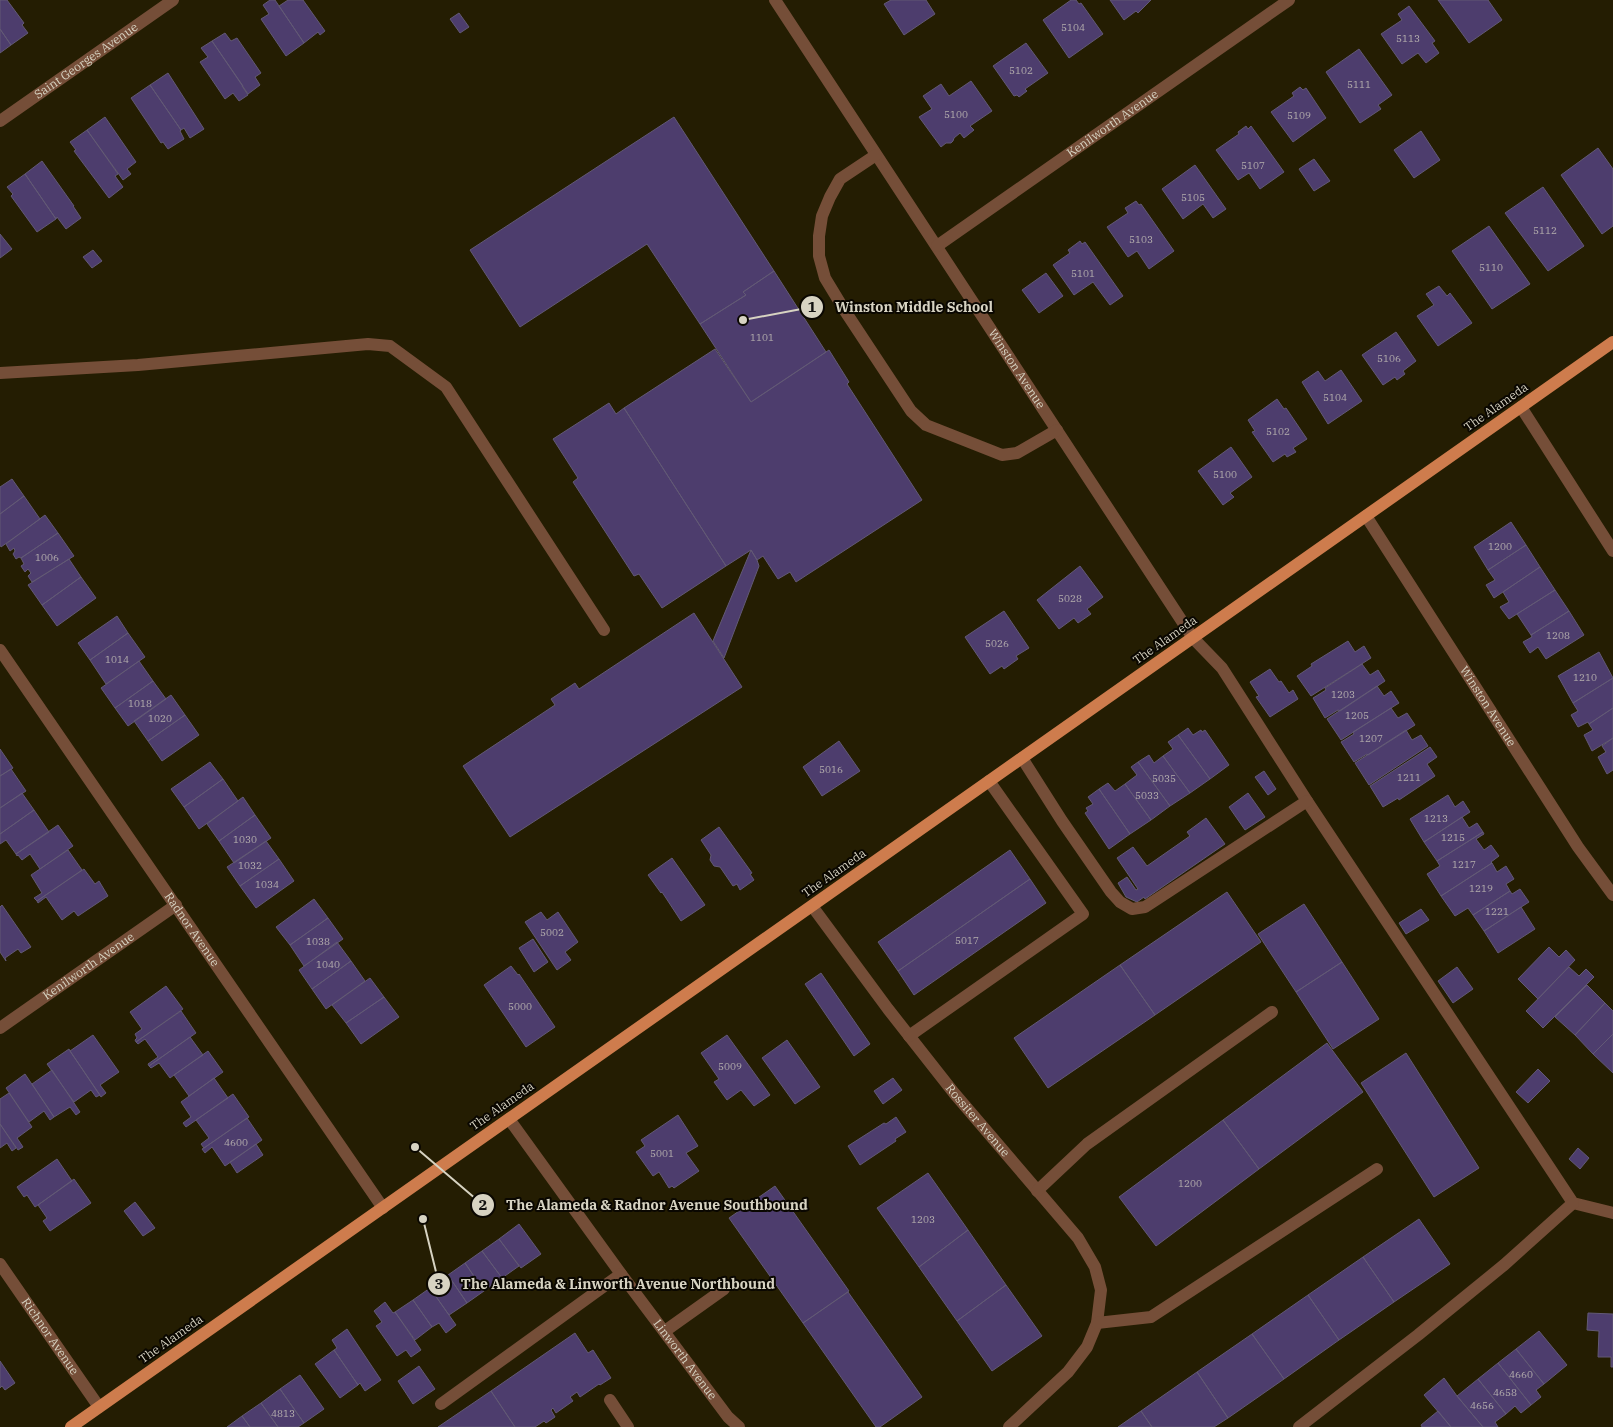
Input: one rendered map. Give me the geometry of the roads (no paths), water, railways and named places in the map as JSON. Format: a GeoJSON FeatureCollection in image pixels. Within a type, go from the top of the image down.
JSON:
{"type":"FeatureCollection","features":[{"type":"Feature","properties":{"kind":"main road","name":"The Alameda"},"geometry":{"type":"LineString","coordinates":[[71,1427],[1613,342]]}},
{"type":"Feature","properties":{"kind":"street","name":"Saint Georges Avenue"},"geometry":{"type":"LineString","coordinates":[[0,122],[173,0]]}},
{"type":"Feature","properties":{"kind":"street","name":"Winston Avenue"},"geometry":{"type":"LineString","coordinates":[[775,0],[1193,638],[1222,668],[1307,801],[1573,1203]]}},
{"type":"Feature","properties":{"kind":"street","name":"Kenilworth Avenue"},"geometry":{"type":"LineString","coordinates":[[937,246],[1288,0]]}},
{"type":"Feature","properties":{"kind":"street"},"geometry":{"type":"LineString","coordinates":[[876,155],[840,179],[822,216],[819,236],[820,256],[825,278],[845,311],[911,411],[926,425],[1002,455],[1017,453],[1057,430]]}},
{"type":"Feature","properties":{"kind":"street"},"geometry":{"type":"LineString","coordinates":[[0,373],[138,365],[368,344],[390,346],[446,387],[604,630]]}},
{"type":"Feature","properties":{"kind":"street"},"geometry":{"type":"LineString","coordinates":[[1521,407],[1613,551]]}},
{"type":"Feature","properties":{"kind":"street","name":"Winston Avenue"},"geometry":{"type":"LineString","coordinates":[[1366,516],[1578,846],[1613,895]]}},
{"type":"Feature","properties":{"kind":"street","name":"Radnor Avenue"},"geometry":{"type":"LineString","coordinates":[[0,650],[383,1208]]}},
{"type":"Feature","properties":{"kind":"street"},"geometry":{"type":"LineString","coordinates":[[1022,758],[1103,881],[1120,902],[1132,909],[1145,907],[1307,801]]}},
{"type":"Feature","properties":{"kind":"street"},"geometry":{"type":"LineString","coordinates":[[909,1036],[1083,914],[990,780]]}},
{"type":"Feature","properties":{"kind":"street","name":"Kenilworth Avenue"},"geometry":{"type":"LineString","coordinates":[[0,1028],[176,905]]}},
{"type":"Feature","properties":{"kind":"street","name":"Rossiter Avenue"},"geometry":{"type":"LineString","coordinates":[[812,906],[954,1093],[1078,1238],[1095,1267],[1101,1290],[1097,1323],[1087,1347],[1068,1372],[1009,1427]]}},
{"type":"Feature","properties":{"kind":"street"},"geometry":{"type":"LineString","coordinates":[[1037,1191],[1087,1144],[1272,1012]]}},
{"type":"Feature","properties":{"kind":"street","name":"Linworth Avenue"},"geometry":{"type":"LineString","coordinates":[[509,1119],[621,1274],[728,1417],[739,1427]]}},
{"type":"Feature","properties":{"kind":"street"},"geometry":{"type":"LineString","coordinates":[[1097,1323],[1151,1317],[1377,1169]]}},
{"type":"Feature","properties":{"kind":"street"},"geometry":{"type":"LineString","coordinates":[[1299,1427],[1497,1271],[1573,1203],[1613,1214]]}},
{"type":"Feature","properties":{"kind":"street","name":"Richnor Avenue"},"geometry":{"type":"LineString","coordinates":[[0,1264],[99,1407]]}},
{"type":"Feature","properties":{"kind":"street"},"geometry":{"type":"LineString","coordinates":[[441,1404],[621,1274]]}},
{"type":"Feature","properties":{"kind":"street"},"geometry":{"type":"LineString","coordinates":[[665,1331],[724,1289]]}},
{"type":"Feature","properties":{"kind":"street"},"geometry":{"type":"LineString","coordinates":[[610,1400],[628,1427]]}},
{"type":"Feature","properties":{"kind":"place","name":"Winston Middle School"},"geometry":{"type":"Point","coordinates":[743,320]}},
{"type":"Feature","properties":{"kind":"place","name":"The Alameda & Radnor Avenue Southbound"},"geometry":{"type":"Point","coordinates":[415,1147]}},
{"type":"Feature","properties":{"kind":"place","name":"The Alameda & Linworth Avenue Northbound"},"geometry":{"type":"Point","coordinates":[423,1219]}}]}
